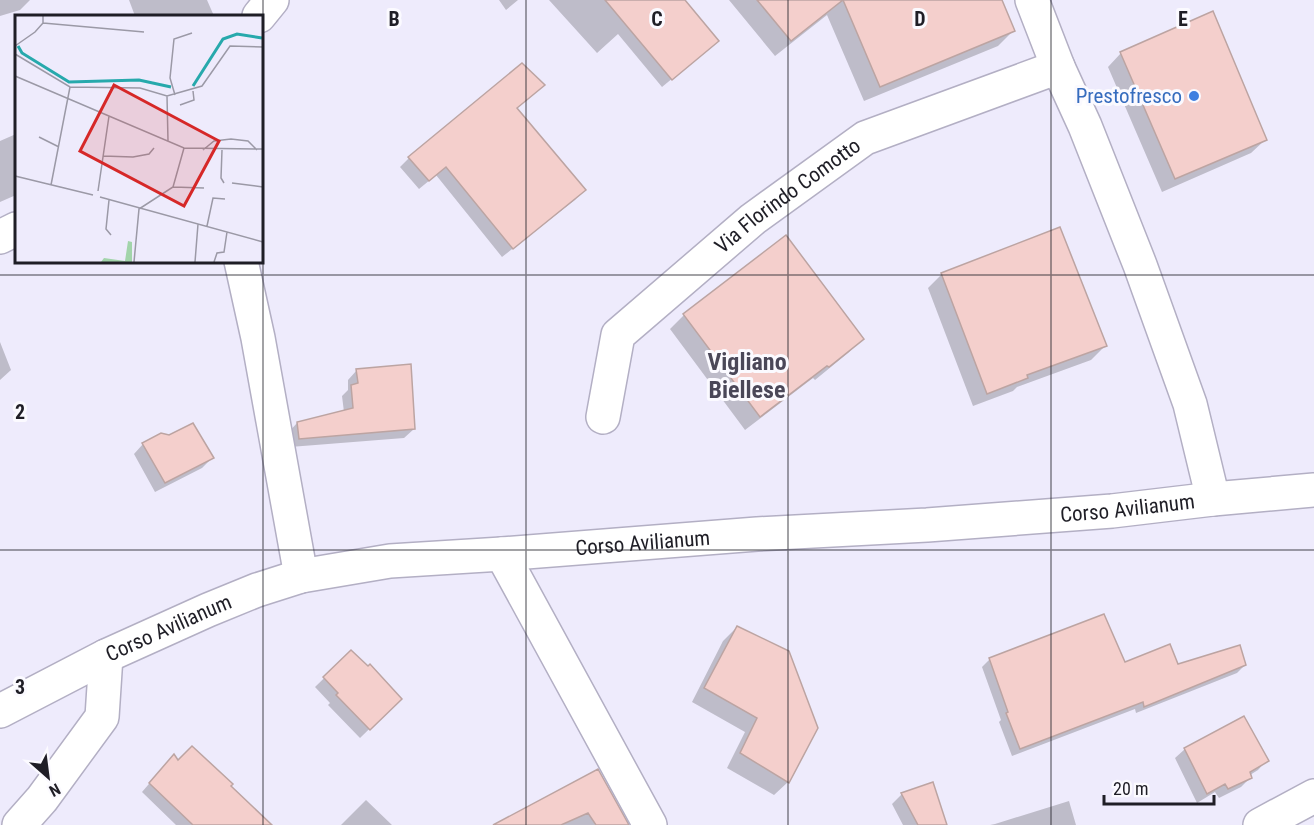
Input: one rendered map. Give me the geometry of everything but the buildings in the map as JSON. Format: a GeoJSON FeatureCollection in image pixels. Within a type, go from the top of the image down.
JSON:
{"type":"FeatureCollection","features":[{"type":"Feature","properties":{"kind":"street"},"geometry":{"type":"LineString","coordinates":[[260,15],[272,0]]}},
{"type":"Feature","properties":{"kind":"street"},"geometry":{"type":"LineString","coordinates":[[1032,0],[1140,265],[1190,404],[1213,499]]}},
{"type":"Feature","properties":{"kind":"street","name":"Via Florindo Comotto"},"geometry":{"type":"LineString","coordinates":[[603,417],[618,335],[753,219],[865,138],[1058,67]]}},
{"type":"Feature","properties":{"kind":"street"},"geometry":{"type":"LineString","coordinates":[[0,237],[15,230]]}},
{"type":"Feature","properties":{"kind":"street"},"geometry":{"type":"LineString","coordinates":[[242,262],[301,576]]}},
{"type":"Feature","properties":{"kind":"street","name":"Corso Avilianum"},"geometry":{"type":"LineString","coordinates":[[0,711],[106,656],[257,590],[301,576],[390,561],[1112,511],[1314,490]]}},
{"type":"Feature","properties":{"kind":"street"},"geometry":{"type":"LineString","coordinates":[[502,554],[650,825]]}},
{"type":"Feature","properties":{"kind":"street"},"geometry":{"type":"LineString","coordinates":[[19,825],[42,799],[102,717],[106,656]]}},
{"type":"Feature","properties":{"kind":"street"},"geometry":{"type":"LineString","coordinates":[[1260,825],[1314,796]]}},
{"type":"Feature","properties":{"kind":"place","name":"Prestofresco"},"geometry":{"type":"Point","coordinates":[1194,96]}},
{"type":"Feature","properties":{"kind":"district","name":"Vigliano Biellese"},"geometry":{"type":"Point","coordinates":[747,376]}}]}
